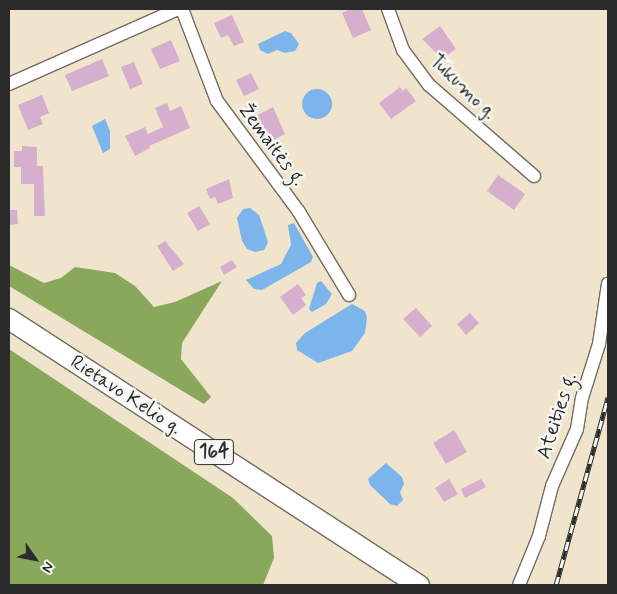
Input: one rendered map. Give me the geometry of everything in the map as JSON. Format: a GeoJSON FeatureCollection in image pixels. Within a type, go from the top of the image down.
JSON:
{"type":"FeatureCollection","features":[{"type":"Feature","properties":{"kind":"main road","name":"Rietavo Kelio g."},"geometry":{"type":"LineString","coordinates":[[9,319],[419,585]]}},
{"type":"Feature","properties":{"kind":"street"},"geometry":{"type":"LineString","coordinates":[[9,84],[178,9]]}},
{"type":"Feature","properties":{"kind":"street","name":"Žemaitės g."},"geometry":{"type":"LineString","coordinates":[[182,9],[217,102],[299,212],[349,295]]}},
{"type":"Feature","properties":{"kind":"street","name":"Tukumo g."},"geometry":{"type":"LineString","coordinates":[[388,9],[403,50],[429,85],[534,176]]}},
{"type":"Feature","properties":{"kind":"street","name":"Ateities g."},"geometry":{"type":"LineString","coordinates":[[519,585],[539,536],[552,486],[577,429],[582,398],[599,344],[608,284]]}},
{"type":"Feature","properties":{"kind":"green space"},"geometry":{"type":"Polygon","coordinates":[[[9,265],[44,283],[61,278],[75,267],[115,273],[135,286],[154,307],[175,302],[222,281],[182,343],[181,359],[211,397],[204,404],[9,286],[9,265]]]}},
{"type":"Feature","properties":{"kind":"green space"},"geometry":{"type":"Polygon","coordinates":[[[9,349],[233,498],[272,536],[274,558],[263,585],[9,585],[9,349]]]}},
{"type":"Feature","properties":{"kind":"water"},"geometry":{"type":"Polygon","coordinates":[[[285,31],[291,33],[299,44],[295,51],[285,53],[277,50],[268,54],[260,50],[258,44],[285,31]]]}},
{"type":"Feature","properties":{"kind":"water"},"geometry":{"type":"Polygon","coordinates":[[[317,89],[323,90],[331,98],[331,110],[323,118],[317,119],[311,118],[303,110],[302,104],[303,98],[311,90],[317,89]]]}},
{"type":"Feature","properties":{"kind":"water"},"geometry":{"type":"Polygon","coordinates":[[[105,119],[110,131],[110,149],[103,153],[92,126],[105,119]]]}},
{"type":"Feature","properties":{"kind":"water"},"geometry":{"type":"Polygon","coordinates":[[[250,208],[259,215],[268,242],[264,250],[255,252],[247,249],[242,241],[237,218],[243,209],[250,208]]]}},
{"type":"Feature","properties":{"kind":"water"},"geometry":{"type":"Polygon","coordinates":[[[294,223],[313,257],[311,262],[262,290],[254,289],[246,280],[281,264],[291,245],[288,225],[294,223]]]}},
{"type":"Feature","properties":{"kind":"water"},"geometry":{"type":"Polygon","coordinates":[[[321,281],[332,294],[326,304],[312,312],[309,309],[317,283],[321,281]]]}},
{"type":"Feature","properties":{"kind":"water"},"geometry":{"type":"Polygon","coordinates":[[[352,304],[365,311],[367,318],[365,333],[352,351],[318,363],[297,350],[296,343],[305,333],[352,304]]]}},
{"type":"Feature","properties":{"kind":"water"},"geometry":{"type":"Polygon","coordinates":[[[386,463],[402,477],[404,484],[400,492],[403,500],[397,506],[390,504],[370,485],[368,479],[386,463]]]}},
{"type":"Feature","properties":{"kind":"building"},"geometry":{"type":"Polygon","coordinates":[[[351,9],[362,9],[371,30],[353,38],[342,13],[351,9]]]}},
{"type":"Feature","properties":{"kind":"building"},"geometry":{"type":"Polygon","coordinates":[[[232,15],[244,42],[234,46],[228,35],[221,38],[214,23],[232,15]]]}},
{"type":"Feature","properties":{"kind":"building"},"geometry":{"type":"Polygon","coordinates":[[[440,26],[456,49],[442,59],[422,39],[440,26]]]}},
{"type":"Feature","properties":{"kind":"building"},"geometry":{"type":"Polygon","coordinates":[[[171,40],[180,61],[160,69],[151,49],[171,40]]]}},
{"type":"Feature","properties":{"kind":"building"},"geometry":{"type":"Polygon","coordinates":[[[102,59],[109,76],[72,91],[65,75],[102,59]]]}},
{"type":"Feature","properties":{"kind":"building"},"geometry":{"type":"Polygon","coordinates":[[[134,62],[143,84],[130,89],[121,67],[134,62]]]}},
{"type":"Feature","properties":{"kind":"building"},"geometry":{"type":"Polygon","coordinates":[[[251,73],[259,89],[244,96],[236,80],[251,73]]]}},
{"type":"Feature","properties":{"kind":"building"},"geometry":{"type":"Polygon","coordinates":[[[400,87],[403,91],[406,88],[416,101],[391,119],[379,103],[400,87]]]}},
{"type":"Feature","properties":{"kind":"building"},"geometry":{"type":"Polygon","coordinates":[[[42,95],[49,113],[40,117],[43,124],[28,130],[18,105],[42,95]]]}},
{"type":"Feature","properties":{"kind":"building"},"geometry":{"type":"Polygon","coordinates":[[[167,103],[170,111],[181,106],[190,128],[149,146],[150,148],[135,156],[125,136],[145,127],[148,134],[163,127],[155,108],[167,103]]]}},
{"type":"Feature","properties":{"kind":"building"},"geometry":{"type":"Polygon","coordinates":[[[273,107],[285,134],[270,142],[254,117],[273,107]]]}},
{"type":"Feature","properties":{"kind":"building"},"geometry":{"type":"Polygon","coordinates":[[[22,146],[37,147],[37,166],[43,166],[45,216],[34,216],[34,184],[21,184],[21,167],[14,167],[14,151],[22,151],[22,146]]]}},
{"type":"Feature","properties":{"kind":"building"},"geometry":{"type":"Polygon","coordinates":[[[498,175],[525,194],[514,210],[487,191],[498,175]]]}},
{"type":"Feature","properties":{"kind":"building"},"geometry":{"type":"Polygon","coordinates":[[[229,179],[233,198],[218,204],[215,197],[210,199],[206,189],[229,179]]]}},
{"type":"Feature","properties":{"kind":"building"},"geometry":{"type":"Polygon","coordinates":[[[199,206],[210,224],[198,231],[187,213],[199,206]]]}},
{"type":"Feature","properties":{"kind":"building"},"geometry":{"type":"Polygon","coordinates":[[[9,210],[17,210],[18,224],[9,225],[9,210]]]}},
{"type":"Feature","properties":{"kind":"building"},"geometry":{"type":"Polygon","coordinates":[[[165,241],[184,264],[173,271],[157,246],[165,241]]]}},
{"type":"Feature","properties":{"kind":"building"},"geometry":{"type":"Polygon","coordinates":[[[232,260],[237,267],[224,275],[220,267],[232,260]]]}},
{"type":"Feature","properties":{"kind":"building"},"geometry":{"type":"Polygon","coordinates":[[[298,284],[306,295],[301,298],[306,305],[293,315],[280,297],[298,284]]]}},
{"type":"Feature","properties":{"kind":"building"},"geometry":{"type":"Polygon","coordinates":[[[416,308],[432,326],[420,337],[403,319],[416,308]]]}},
{"type":"Feature","properties":{"kind":"building"},"geometry":{"type":"Polygon","coordinates":[[[470,313],[479,323],[466,335],[457,324],[470,313]]]}},
{"type":"Feature","properties":{"kind":"building"},"geometry":{"type":"Polygon","coordinates":[[[454,430],[467,452],[446,464],[433,443],[454,430]]]}},
{"type":"Feature","properties":{"kind":"building"},"geometry":{"type":"Polygon","coordinates":[[[449,479],[458,494],[444,502],[435,488],[449,479]]]}},
{"type":"Feature","properties":{"kind":"building"},"geometry":{"type":"Polygon","coordinates":[[[481,479],[486,487],[465,498],[461,489],[481,479]]]}},
{"type":"Feature","properties":{"kind":"railway"},"geometry":{"type":"LineString","coordinates":[[556,585],[608,397]]}}]}
